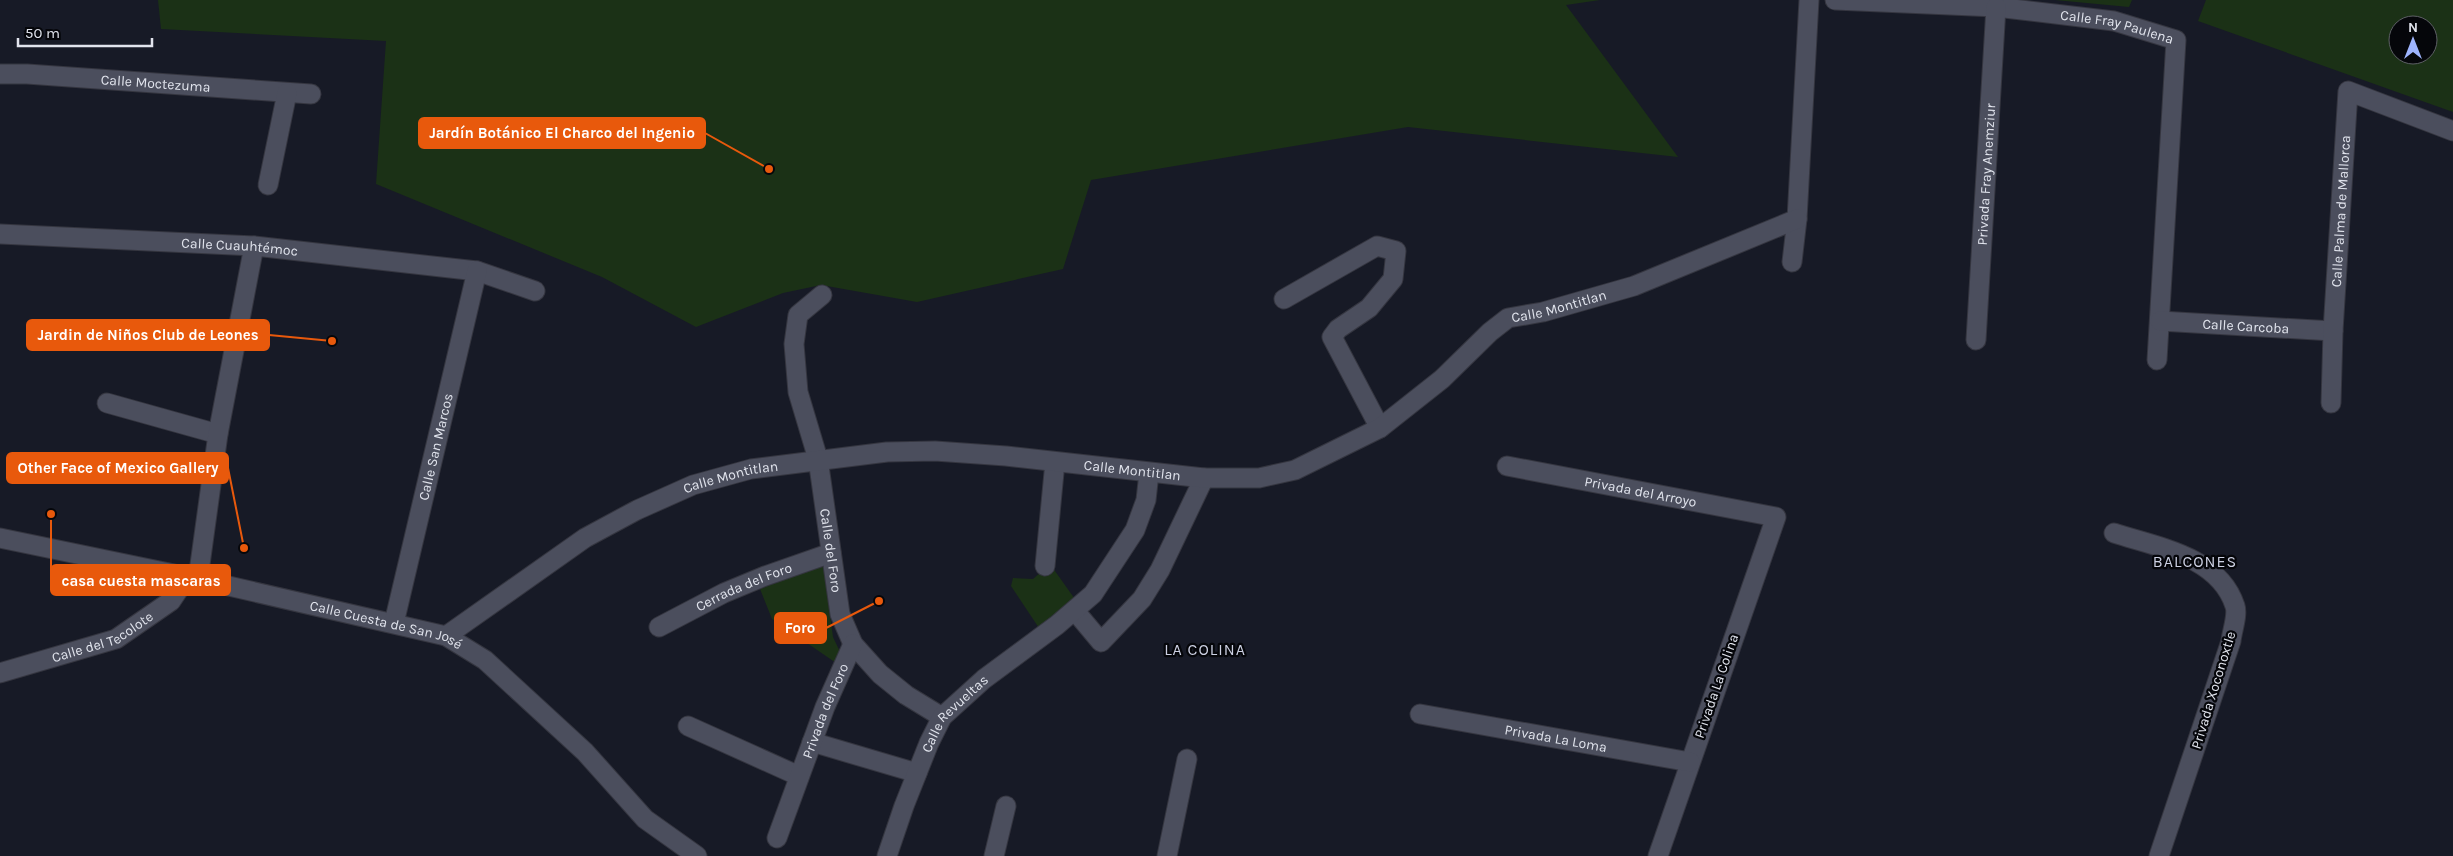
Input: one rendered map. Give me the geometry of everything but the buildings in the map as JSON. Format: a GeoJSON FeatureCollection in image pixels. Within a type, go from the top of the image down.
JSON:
{"type":"FeatureCollection","features":[{"type":"Feature","properties":{"kind":"street"},"geometry":{"type":"LineString","coordinates":[[1792,262],[1797,219],[1809,0]]}},
{"type":"Feature","properties":{"kind":"street","name":"Calle Fray Paulena"},"geometry":{"type":"LineString","coordinates":[[1835,0],[1996,7],[2114,21],[2176,40],[2160,321]]}},
{"type":"Feature","properties":{"kind":"street","name":"Privada Fray Anemziur"},"geometry":{"type":"LineString","coordinates":[[1976,340],[1996,7]]}},
{"type":"Feature","properties":{"kind":"street","name":"Calle Moctezuma"},"geometry":{"type":"LineString","coordinates":[[0,74],[27,74],[311,94]]}},
{"type":"Feature","properties":{"kind":"street","name":"Calle Palma de Mallorca"},"geometry":{"type":"LineString","coordinates":[[2331,403],[2333,331],[2348,91],[2448,129]]}},
{"type":"Feature","properties":{"kind":"street"},"geometry":{"type":"LineString","coordinates":[[268,185],[287,93]]}},
{"type":"Feature","properties":{"kind":"street","name":"Calle Montitlan"},"geometry":{"type":"LineString","coordinates":[[446,636],[585,538],[637,510],[693,485],[751,469],[818,459],[887,452],[935,451],[1204,478],[1259,478],[1295,470],[1380,428],[1442,379],[1490,332],[1508,318],[1543,312],[1634,286],[1797,219]]}},
{"type":"Feature","properties":{"kind":"street","name":"Calle Cuauhtémoc"},"geometry":{"type":"LineString","coordinates":[[0,234],[254,246],[477,271],[535,291]]}},
{"type":"Feature","properties":{"kind":"street"},"geometry":{"type":"LineString","coordinates":[[192,578],[254,246]]}},
{"type":"Feature","properties":{"kind":"street"},"geometry":{"type":"LineString","coordinates":[[1284,300],[1377,246],[1396,251],[1393,279],[1369,308],[1338,329],[1332,337],[1380,428]]}},
{"type":"Feature","properties":{"kind":"street","name":"Calle San Marcos"},"geometry":{"type":"LineString","coordinates":[[394,623],[477,271]]}},
{"type":"Feature","properties":{"kind":"street","name":"Calle del Foro"},"geometry":{"type":"LineString","coordinates":[[822,295],[798,315],[794,344],[798,392],[818,459],[840,614],[853,644],[880,674],[906,695],[942,717]]}},
{"type":"Feature","properties":{"kind":"street"},"geometry":{"type":"LineString","coordinates":[[2157,360],[2160,321]]}},
{"type":"Feature","properties":{"kind":"street","name":"Calle Carcoba"},"geometry":{"type":"LineString","coordinates":[[2160,321],[2333,331]]}},
{"type":"Feature","properties":{"kind":"street"},"geometry":{"type":"LineString","coordinates":[[107,403],[218,434]]}},
{"type":"Feature","properties":{"kind":"street"},"geometry":{"type":"LineString","coordinates":[[1045,566],[1055,462]]}},
{"type":"Feature","properties":{"kind":"street","name":"Privada del Arroyo"},"geometry":{"type":"LineString","coordinates":[[1507,466],[1776,516]]}},
{"type":"Feature","properties":{"kind":"street","name":"Calle Revueltas"},"geometry":{"type":"LineString","coordinates":[[887,856],[917,772],[942,717],[984,679],[1075,610],[1099,587],[1135,530],[1146,500],[1149,473]]}},
{"type":"Feature","properties":{"kind":"street"},"geometry":{"type":"LineString","coordinates":[[1075,610],[1101,642],[1147,592],[1160,570],[1204,478]]}},
{"type":"Feature","properties":{"kind":"street","name":"Privada La Colina"},"geometry":{"type":"LineString","coordinates":[[1658,856],[1776,516]]}},
{"type":"Feature","properties":{"kind":"street","name":"Privada Xoconoxtle"},"geometry":{"type":"LineString","coordinates":[[2114,533],[2195,560],[2222,581],[2236,608],[2231,640],[2159,856]]}},
{"type":"Feature","properties":{"kind":"street","name":"Calle Cuesta de San José"},"geometry":{"type":"LineString","coordinates":[[0,538],[192,578],[446,636],[486,660],[586,752],[645,819],[675,849],[697,856]]}},
{"type":"Feature","properties":{"kind":"street","name":"Cerrada del Foro"},"geometry":{"type":"LineString","coordinates":[[659,627],[724,593],[765,576],[831,553]]}},
{"type":"Feature","properties":{"kind":"street","name":"Calle del Tecolote"},"geometry":{"type":"LineString","coordinates":[[0,673],[116,639],[171,601],[192,578]]}},
{"type":"Feature","properties":{"kind":"street","name":"Privada del Foro"},"geometry":{"type":"LineString","coordinates":[[777,838],[812,742],[853,644]]}},
{"type":"Feature","properties":{"kind":"street","name":"Privada La Loma"},"geometry":{"type":"LineString","coordinates":[[1420,714],[1690,762]]}},
{"type":"Feature","properties":{"kind":"street","name":"Privada del Foro"},"geometry":{"type":"LineString","coordinates":[[688,726],[799,776]]}},
{"type":"Feature","properties":{"kind":"street"},"geometry":{"type":"LineString","coordinates":[[812,742],[917,772]]}},
{"type":"Feature","properties":{"kind":"street"},"geometry":{"type":"LineString","coordinates":[[1167,856],[1187,759]]}},
{"type":"Feature","properties":{"kind":"street"},"geometry":{"type":"LineString","coordinates":[[994,856],[1006,806]]}},
{"type":"Feature","properties":{"kind":"green space"},"geometry":{"type":"Polygon","coordinates":[[[158,0],[1600,0],[1566,5],[1678,157],[1408,127],[1091,180],[1063,269],[917,302],[821,285],[783,293],[696,327],[602,277],[376,184],[386,41],[161,29],[158,0]]]}},
{"type":"Feature","properties":{"kind":"green space"},"geometry":{"type":"Polygon","coordinates":[[[2055,0],[2132,0],[2129,7],[2055,0]]]}},
{"type":"Feature","properties":{"kind":"green space"},"geometry":{"type":"Polygon","coordinates":[[[2206,0],[2453,0],[2453,112],[2198,21],[2206,0]]]}},
{"type":"Feature","properties":{"kind":"green space"},"geometry":{"type":"Polygon","coordinates":[[[823,564],[833,637],[842,656],[839,665],[772,619],[760,589],[823,564]]]}},
{"type":"Feature","properties":{"kind":"green space"},"geometry":{"type":"Polygon","coordinates":[[[1050,564],[1077,602],[1039,628],[1011,586],[1013,578],[1033,579],[1050,564]]]}},
{"type":"Feature","properties":{"kind":"place","name":"Jardín Botánico El Charco del Ingenio"},"geometry":{"type":"Point","coordinates":[769,169]}},
{"type":"Feature","properties":{"kind":"place","name":"Jardin de Niños Club de Leones"},"geometry":{"type":"Point","coordinates":[332,341]}},
{"type":"Feature","properties":{"kind":"place","name":"casa cuesta mascaras"},"geometry":{"type":"Point","coordinates":[51,514]}},
{"type":"Feature","properties":{"kind":"place","name":"Other Face of Mexico Gallery"},"geometry":{"type":"Point","coordinates":[244,548]}},
{"type":"Feature","properties":{"kind":"place","name":"Foro"},"geometry":{"type":"Point","coordinates":[879,601]}},
{"type":"Feature","properties":{"kind":"district","name":"BALCONES"},"geometry":{"type":"Point","coordinates":[2195,561]}},
{"type":"Feature","properties":{"kind":"district","name":"LA COLINA"},"geometry":{"type":"Point","coordinates":[1205,649]}}]}
